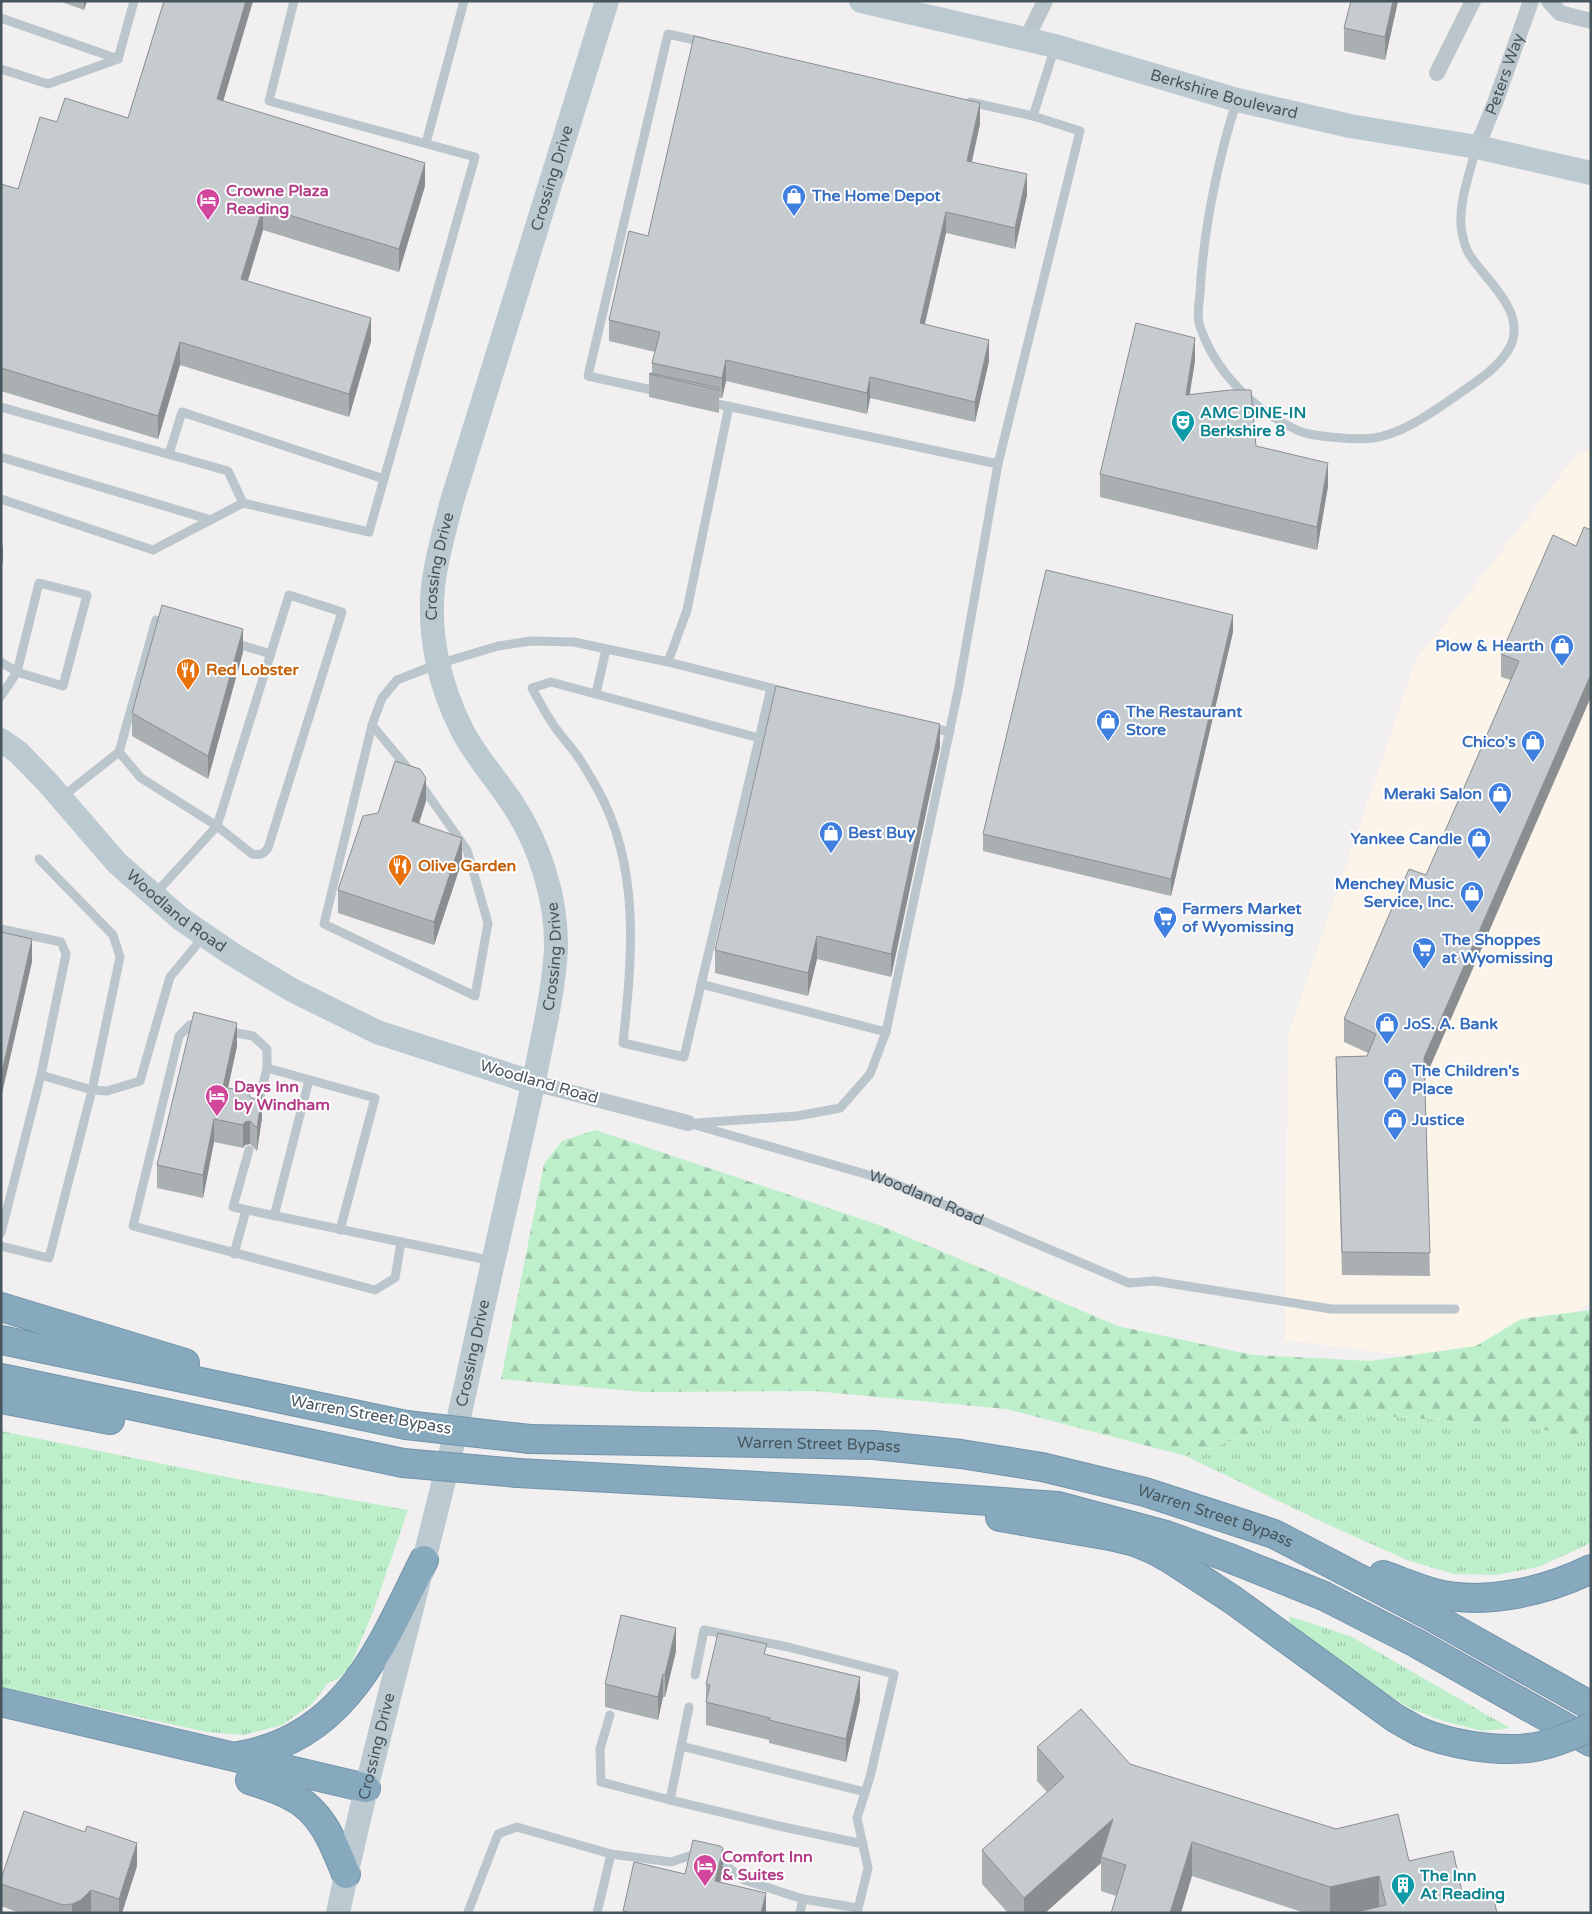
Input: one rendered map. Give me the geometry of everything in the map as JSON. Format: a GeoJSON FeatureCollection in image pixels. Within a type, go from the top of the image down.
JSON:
{"type":"FeatureCollection","features":[{"type":"Feature","properties":{"kind":"highway"},"geometry":{"type":"LineString","coordinates":[[1,1306],[356,1415]]}},
{"type":"Feature","properties":{"kind":"highway","name":"Warren Street Bypass"},"geometry":{"type":"LineString","coordinates":[[1,1340],[406,1425],[530,1439],[874,1445],[961,1454],[1042,1467],[1145,1492],[1274,1534],[1415,1607],[1591,1706]]}},
{"type":"Feature","properties":{"kind":"highway","name":"Warren Street Bypass"},"geometry":{"type":"LineString","coordinates":[[1,1378],[403,1463],[518,1473],[849,1490],[1058,1506],[1166,1536],[1259,1569],[1339,1603],[1416,1643],[1591,1742]]}},
{"type":"Feature","properties":{"kind":"highway"},"geometry":{"type":"LineString","coordinates":[[1,1399],[252,1448],[370,1456]]}},
{"type":"Feature","properties":{"kind":"highway"},"geometry":{"type":"LineString","coordinates":[[849,1490],[1135,1542],[1172,1560],[1233,1600],[1395,1718],[1436,1739],[1484,1748],[1528,1748],[1552,1743],[1591,1727]]}},
{"type":"Feature","properties":{"kind":"highway"},"geometry":{"type":"LineString","coordinates":[[1274,1534],[1408,1584],[1435,1593],[1452,1595],[1480,1596],[1524,1592],[1556,1584],[1591,1569]]}},
{"type":"Feature","properties":{"kind":"highway"},"geometry":{"type":"LineString","coordinates":[[233,1757],[258,1753],[294,1738],[318,1723],[340,1703],[357,1683],[385,1637],[424,1560]]}},
{"type":"Feature","properties":{"kind":"highway"},"geometry":{"type":"LineString","coordinates":[[1,1702],[233,1757],[364,1797]]}},
{"type":"Feature","properties":{"kind":"highway"},"geometry":{"type":"LineString","coordinates":[[1,1721],[250,1780],[364,1797]]}},
{"type":"Feature","properties":{"kind":"highway"},"geometry":{"type":"LineString","coordinates":[[250,1780],[292,1796],[309,1808],[330,1835],[346,1874]]}},
{"type":"Feature","properties":{"kind":"main road","name":"Crossing Drive"},"geometry":{"type":"LineString","coordinates":[[338,1913],[364,1797],[452,1445],[534,1083],[553,984],[556,946],[553,910],[546,877],[530,834],[519,814],[461,729],[447,695],[438,664],[433,625],[433,586],[439,552],[452,501],[607,1]]}},
{"type":"Feature","properties":{"kind":"main road","name":"Berkshire Boulevard"},"geometry":{"type":"LineString","coordinates":[[861,1],[1027,38],[1237,100],[1350,126],[1476,147],[1591,173]]}},
{"type":"Feature","properties":{"kind":"main road","name":"Woodland Road"},"geometry":{"type":"LineString","coordinates":[[1,740],[19,753],[117,863],[153,896],[204,936],[292,990],[377,1032],[534,1083]]}},
{"type":"Feature","properties":{"kind":"street"},"geometry":{"type":"LineString","coordinates":[[1027,38],[1045,1]]}},
{"type":"Feature","properties":{"kind":"street"},"geometry":{"type":"LineString","coordinates":[[1437,74],[1473,1]]}},
{"type":"Feature","properties":{"kind":"street","name":"Peters Way"},"geometry":{"type":"LineString","coordinates":[[1476,147],[1495,103],[1531,1]]}},
{"type":"Feature","properties":{"kind":"street"},"geometry":{"type":"LineString","coordinates":[[1549,1],[1560,13],[1591,21]]}},
{"type":"Feature","properties":{"kind":"street","name":"Woodland Road"},"geometry":{"type":"LineString","coordinates":[[534,1083],[688,1123]]}},
{"type":"Feature","properties":{"kind":"lane"},"geometry":{"type":"LineString","coordinates":[[118,59],[134,1]]}},
{"type":"Feature","properties":{"kind":"lane"},"geometry":{"type":"LineString","coordinates":[[1,499],[153,550],[243,503],[369,532],[475,157],[269,101],[294,1]]}},
{"type":"Feature","properties":{"kind":"lane"},"geometry":{"type":"LineString","coordinates":[[426,143],[464,1]]}},
{"type":"Feature","properties":{"kind":"lane"},"geometry":{"type":"LineString","coordinates":[[1,18],[118,59]]}},
{"type":"Feature","properties":{"kind":"lane"},"geometry":{"type":"LineString","coordinates":[[669,393],[588,376],[668,34],[716,44]]}},
{"type":"Feature","properties":{"kind":"lane"},"geometry":{"type":"LineString","coordinates":[[1033,116],[1055,46]]}},
{"type":"Feature","properties":{"kind":"lane"},"geometry":{"type":"LineString","coordinates":[[1,69],[48,84],[118,59]]}},
{"type":"Feature","properties":{"kind":"lane"},"geometry":{"type":"LineString","coordinates":[[688,1123],[797,1116],[840,1108],[870,1074],[886,1032],[950,732],[998,464],[1080,131],[1033,116],[956,99]]}},
{"type":"Feature","properties":{"kind":"lane"},"geometry":{"type":"LineString","coordinates":[[1237,100],[1219,166],[1201,270],[1198,320],[1218,366],[1265,411],[1301,432],[1340,438],[1374,438],[1393,433],[1416,422],[1441,406],[1484,376],[1502,360],[1511,344],[1514,325],[1509,310],[1468,252],[1461,226],[1463,197],[1476,147]]}},
{"type":"Feature","properties":{"kind":"lane"},"geometry":{"type":"LineString","coordinates":[[695,399],[998,464]]}},
{"type":"Feature","properties":{"kind":"lane"},"geometry":{"type":"LineString","coordinates":[[668,662],[687,610],[729,406]]}},
{"type":"Feature","properties":{"kind":"lane"},"geometry":{"type":"LineString","coordinates":[[1,407],[228,471],[243,503]]}},
{"type":"Feature","properties":{"kind":"lane"},"geometry":{"type":"LineString","coordinates":[[169,454],[182,412],[384,479]]}},
{"type":"Feature","properties":{"kind":"lane"},"geometry":{"type":"LineString","coordinates":[[1,458],[211,520]]}},
{"type":"Feature","properties":{"kind":"lane"},"geometry":{"type":"LineString","coordinates":[[1,662],[17,672],[63,686],[87,596],[39,584],[17,672],[1,696]]}},
{"type":"Feature","properties":{"kind":"lane"},"geometry":{"type":"LineString","coordinates":[[118,752],[141,778],[218,826],[252,854],[259,855],[264,853],[268,848],[342,612],[289,595],[218,826],[153,896]]}},
{"type":"Feature","properties":{"kind":"lane"},"geometry":{"type":"LineString","coordinates":[[61,798],[118,752],[156,620],[174,626]]}},
{"type":"Feature","properties":{"kind":"lane"},"geometry":{"type":"LineString","coordinates":[[218,639],[271,654]]}},
{"type":"Feature","properties":{"kind":"lane"},"geometry":{"type":"LineString","coordinates":[[372,725],[427,791],[467,850],[488,923],[475,996],[324,924],[372,725],[382,698],[397,680],[438,664],[498,646],[531,640],[574,642],[606,648],[798,695]]}},
{"type":"Feature","properties":{"kind":"lane"},"geometry":{"type":"LineString","coordinates":[[596,694],[606,648]]}},
{"type":"Feature","properties":{"kind":"lane"},"geometry":{"type":"LineString","coordinates":[[759,738],[551,682],[532,688],[551,722],[578,757],[598,790],[612,817],[622,856],[629,896],[632,938],[623,1043],[684,1057],[771,688]]}},
{"type":"Feature","properties":{"kind":"lane"},"geometry":{"type":"LineString","coordinates":[[916,724],[950,732]]}},
{"type":"Feature","properties":{"kind":"lane"},"geometry":{"type":"LineString","coordinates":[[1,1246],[49,1258],[92,1090],[120,957],[113,935],[38,860]]}},
{"type":"Feature","properties":{"kind":"lane"},"geometry":{"type":"LineString","coordinates":[[1,929],[61,942],[66,954],[41,1075],[1,1232]]}},
{"type":"Feature","properties":{"kind":"lane"},"geometry":{"type":"LineString","coordinates":[[41,1075],[92,1090],[107,1092],[140,1081],[170,977],[204,936]]}},
{"type":"Feature","properties":{"kind":"lane"},"geometry":{"type":"LineString","coordinates":[[701,984],[886,1032]]}},
{"type":"Feature","properties":{"kind":"lane"},"geometry":{"type":"LineString","coordinates":[[255,1116],[267,1068],[267,1049],[253,1036],[190,1025],[179,1036],[133,1226],[374,1290],[396,1278],[401,1242]]}},
{"type":"Feature","properties":{"kind":"lane"},"geometry":{"type":"LineString","coordinates":[[267,1068],[375,1098],[340,1230]]}},
{"type":"Feature","properties":{"kind":"lane"},"geometry":{"type":"LineString","coordinates":[[274,1216],[309,1080]]}},
{"type":"Feature","properties":{"kind":"lane","name":"Woodland Road"},"geometry":{"type":"LineString","coordinates":[[688,1123],[886,1180],[1129,1283],[1155,1281],[1331,1309],[1455,1309]]}},
{"type":"Feature","properties":{"kind":"lane"},"geometry":{"type":"LineString","coordinates":[[249,1150],[233,1207],[493,1261]]}},
{"type":"Feature","properties":{"kind":"lane"},"geometry":{"type":"LineString","coordinates":[[234,1254],[246,1210]]}},
{"type":"Feature","properties":{"kind":"lane"},"geometry":{"type":"LineString","coordinates":[[468,1912],[498,1834],[516,1827],[611,1854],[671,1862],[689,1856],[723,1863],[744,1880],[803,1899],[858,1911],[868,1868],[858,1818],[894,1674],[788,1647],[704,1630],[695,1675]]}},
{"type":"Feature","properties":{"kind":"lane"},"geometry":{"type":"LineString","coordinates":[[670,1800],[689,1706]]}},
{"type":"Feature","properties":{"kind":"lane"},"geometry":{"type":"LineString","coordinates":[[610,1714],[600,1749],[601,1782],[779,1826],[863,1844]]}},
{"type":"Feature","properties":{"kind":"lane"},"geometry":{"type":"LineString","coordinates":[[681,1746],[865,1792]]}},
{"type":"Feature","properties":{"kind":"lane"},"geometry":{"type":"LineString","coordinates":[[597,1913],[611,1854]]}},
{"type":"Feature","properties":{"kind":"lane"},"geometry":{"type":"LineString","coordinates":[[800,1913],[803,1899]]}},
{"type":"Feature","properties":{"kind":"shaded area","name":"The Shoppes at Wyomissing"},"geometry":{"type":"Polygon","coordinates":[[[1591,448],[1591,1302],[1486,1366],[1285,1340],[1288,1036],[1415,662],[1575,457],[1591,448]]]}},
{"type":"Feature","properties":{"kind":"green space"},"geometry":{"type":"Polygon","coordinates":[[[595,1130],[879,1225],[1118,1326],[1253,1355],[1370,1361],[1476,1346],[1521,1319],[1591,1310],[1591,1438],[1515,1425],[1368,1415],[1267,1429],[1186,1456],[1006,1409],[814,1391],[643,1392],[501,1379],[544,1164],[562,1141],[595,1130]]]}},
{"type":"Feature","properties":{"kind":"green space"},"geometry":{"type":"Polygon","coordinates":[[[1368,1415],[1515,1425],[1591,1438],[1591,1542],[1538,1567],[1496,1575],[1454,1574],[1407,1560],[1320,1521],[1186,1456],[1267,1429],[1368,1415]]]}},
{"type":"Feature","properties":{"kind":"green space"},"geometry":{"type":"Polygon","coordinates":[[[1,1431],[242,1480],[408,1510],[374,1609],[350,1667],[339,1678],[328,1683],[312,1704],[282,1725],[244,1735],[207,1732],[1,1687],[1,1431]]]}},
{"type":"Feature","properties":{"kind":"green space"},"geometry":{"type":"Polygon","coordinates":[[[1289,1616],[1350,1636],[1510,1728],[1483,1731],[1443,1721],[1409,1708],[1369,1682],[1290,1625],[1289,1616]]]}},
{"type":"Feature","properties":{"kind":"building","name":"Crowne Plaza Reading"},"geometry":{"type":"Polygon","coordinates":[[[164,1],[246,1],[217,99],[425,163],[399,249],[263,207],[241,279],[371,318],[349,394],[180,342],[158,416],[1,368],[1,184],[18,189],[40,117],[57,122],[65,98],[128,118],[164,1]]]}},
{"type":"Feature","properties":{"kind":"building"},"geometry":{"type":"Polygon","coordinates":[[[1351,1],[1393,1],[1385,37],[1344,28],[1351,1]]]}},
{"type":"Feature","properties":{"kind":"building","name":"The Home Depot"},"geometry":{"type":"Polygon","coordinates":[[[694,36],[980,103],[967,161],[1027,174],[1015,228],[946,212],[920,323],[989,340],[975,402],[870,377],[867,393],[726,360],[722,378],[652,363],[660,332],[609,320],[629,231],[648,236],[694,36]]]}},
{"type":"Feature","properties":{"kind":"building","name":"AMC DINE-IN Berkshire 8"},"geometry":{"type":"Polygon","coordinates":[[[1136,323],[1195,338],[1186,395],[1230,390],[1251,390],[1256,446],[1328,463],[1317,527],[1100,474],[1136,323]]]}},
{"type":"Feature","properties":{"kind":"building"},"geometry":{"type":"Polygon","coordinates":[[[649,374],[719,388],[719,390],[649,374]]]}},
{"type":"Feature","properties":{"kind":"building","name":"The Shoppes at Wyomissing"},"geometry":{"type":"Polygon","coordinates":[[[1584,527],[1591,530],[1591,674],[1424,1058],[1430,1253],[1342,1252],[1336,1057],[1367,1056],[1376,1034],[1344,1019],[1409,869],[1426,875],[1519,661],[1501,654],[1553,535],[1576,546],[1584,527]]]}},
{"type":"Feature","properties":{"kind":"building","name":"The Restaurant Store"},"geometry":{"type":"Polygon","coordinates":[[[1046,570],[1233,615],[1171,879],[983,834],[1046,570]]]}},
{"type":"Feature","properties":{"kind":"building","name":"Red Lobster"},"geometry":{"type":"Polygon","coordinates":[[[162,605],[243,629],[208,756],[132,713],[162,605]]]}},
{"type":"Feature","properties":{"kind":"building","name":"Best Buy"},"geometry":{"type":"Polygon","coordinates":[[[776,686],[940,724],[891,954],[817,936],[808,973],[715,950],[776,686]]]}},
{"type":"Feature","properties":{"kind":"building","name":"Olive Garden"},"geometry":{"type":"Polygon","coordinates":[[[395,761],[420,769],[426,778],[412,821],[462,838],[434,922],[338,890],[363,816],[378,813],[395,761]]]}},
{"type":"Feature","properties":{"kind":"building"},"geometry":{"type":"Polygon","coordinates":[[[1,932],[32,939],[1,1076],[1,932]]]}},
{"type":"Feature","properties":{"kind":"building","name":"Days Inn by Windham"},"geometry":{"type":"Polygon","coordinates":[[[194,1012],[237,1023],[223,1087],[249,1092],[250,1097],[254,1099],[262,1095],[257,1128],[250,1121],[245,1122],[243,1125],[214,1119],[203,1175],[157,1165],[194,1012]]]}},
{"type":"Feature","properties":{"kind":"building"},"geometry":{"type":"Polygon","coordinates":[[[621,1615],[676,1628],[658,1697],[605,1684],[621,1615]]]}},
{"type":"Feature","properties":{"kind":"building"},"geometry":{"type":"Polygon","coordinates":[[[718,1633],[767,1644],[764,1654],[860,1677],[846,1739],[706,1702],[710,1685],[706,1684],[718,1633]]]}},
{"type":"Feature","properties":{"kind":"building"},"geometry":{"type":"Polygon","coordinates":[[[1081,1709],[1130,1764],[1336,1829],[1398,1814],[1409,1861],[1453,1851],[1464,1901],[1493,1895],[1497,1913],[1353,1913],[1386,1905],[1379,1876],[1330,1887],[1192,1842],[1170,1913],[1111,1913],[1126,1865],[1101,1857],[1113,1819],[1024,1898],[982,1850],[1064,1777],[1037,1747],[1081,1709]]]}},
{"type":"Feature","properties":{"kind":"building"},"geometry":{"type":"Polygon","coordinates":[[[24,1811],[85,1832],[87,1826],[137,1843],[119,1899],[91,1890],[81,1900],[63,1905],[1,1884],[1,1879],[24,1811]]]}},
{"type":"Feature","properties":{"kind":"building"},"geometry":{"type":"Polygon","coordinates":[[[693,1840],[723,1848],[715,1881],[766,1893],[761,1913],[631,1913],[623,1911],[634,1862],[685,1874],[693,1840]]]}},
{"type":"Feature","properties":{"kind":"place","name":"The Home Depot"},"geometry":{"type":"Point","coordinates":[794,217]}},
{"type":"Feature","properties":{"kind":"place","name":"Crowne Plaza Reading"},"geometry":{"type":"Point","coordinates":[208,221]}},
{"type":"Feature","properties":{"kind":"place","name":"AMC DINE-IN Berkshire 8"},"geometry":{"type":"Point","coordinates":[1183,443]}},
{"type":"Feature","properties":{"kind":"place","name":"Plow & Hearth"},"geometry":{"type":"Point","coordinates":[1562,667]}},
{"type":"Feature","properties":{"kind":"place","name":"Red Lobster"},"geometry":{"type":"Point","coordinates":[188,691]}},
{"type":"Feature","properties":{"kind":"place","name":"The Restaurant Store"},"geometry":{"type":"Point","coordinates":[1108,742]}},
{"type":"Feature","properties":{"kind":"place","name":"Chico's"},"geometry":{"type":"Point","coordinates":[1533,763]}},
{"type":"Feature","properties":{"kind":"place","name":"Meraki Salon"},"geometry":{"type":"Point","coordinates":[1500,815]}},
{"type":"Feature","properties":{"kind":"place","name":"Best Buy"},"geometry":{"type":"Point","coordinates":[831,854]}},
{"type":"Feature","properties":{"kind":"place","name":"Yankee Candle"},"geometry":{"type":"Point","coordinates":[1479,860]}},
{"type":"Feature","properties":{"kind":"place","name":"Olive Garden"},"geometry":{"type":"Point","coordinates":[400,887]}},
{"type":"Feature","properties":{"kind":"place","name":"Menchey Music Service, Inc."},"geometry":{"type":"Point","coordinates":[1472,914]}},
{"type":"Feature","properties":{"kind":"place","name":"Farmers Market of Wyomissing"},"geometry":{"type":"Point","coordinates":[1165,939]}},
{"type":"Feature","properties":{"kind":"place","name":"The Shoppes at Wyomissing"},"geometry":{"type":"Point","coordinates":[1424,970]}},
{"type":"Feature","properties":{"kind":"place","name":"JoS. A. Bank"},"geometry":{"type":"Point","coordinates":[1387,1045]}},
{"type":"Feature","properties":{"kind":"place","name":"The Children's Place"},"geometry":{"type":"Point","coordinates":[1395,1101]}},
{"type":"Feature","properties":{"kind":"place","name":"Days Inn by Windham"},"geometry":{"type":"Point","coordinates":[217,1117]}},
{"type":"Feature","properties":{"kind":"place","name":"Justice"},"geometry":{"type":"Point","coordinates":[1395,1141]}},
{"type":"Feature","properties":{"kind":"place","name":"Comfort Inn & Suites"},"geometry":{"type":"Point","coordinates":[705,1887]}},
{"type":"Feature","properties":{"kind":"place","name":"The Inn At Reading"},"geometry":{"type":"Point","coordinates":[1403,1906]}}]}
